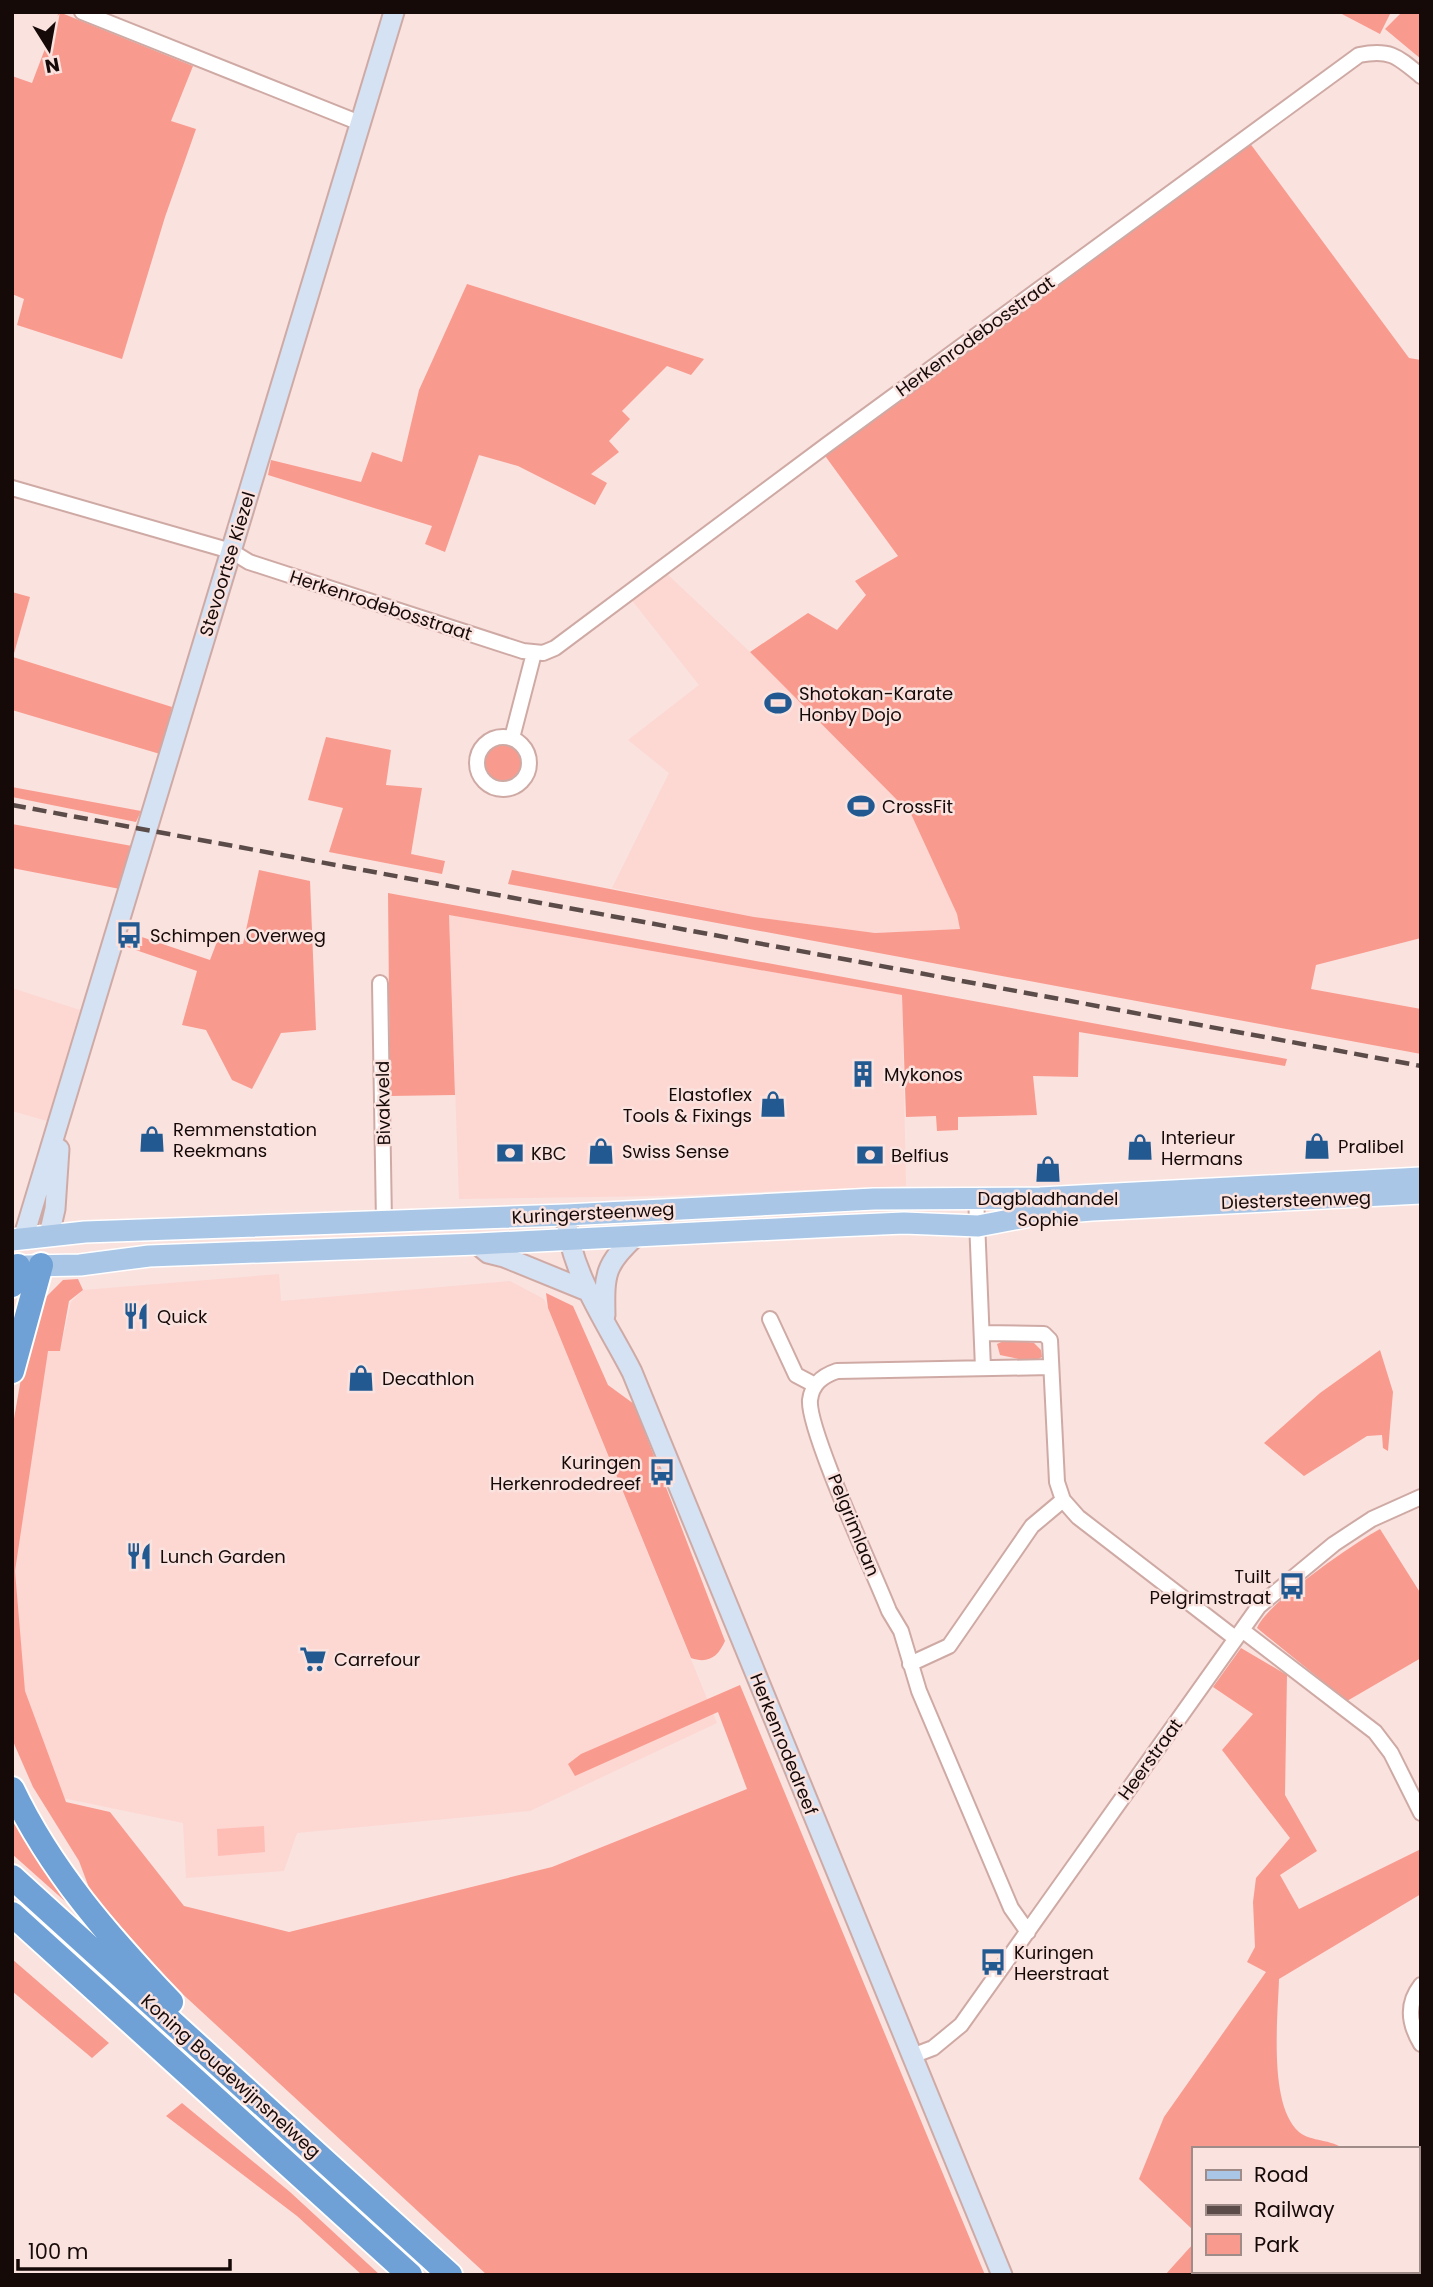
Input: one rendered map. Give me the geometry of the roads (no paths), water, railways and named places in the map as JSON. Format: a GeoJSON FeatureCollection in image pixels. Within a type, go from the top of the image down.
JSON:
{"type":"FeatureCollection","features":[{"type":"Feature","properties":{"kind":"highway"},"geometry":{"type":"LineString","coordinates":[[12,1371],[21,1271]]}},
{"type":"Feature","properties":{"kind":"highway"},"geometry":{"type":"LineString","coordinates":[[12,1789],[69,1885],[108,1936],[189,2021],[212,2060]]}},
{"type":"Feature","properties":{"kind":"highway","name":"Koning Boudewijnsnelweg"},"geometry":{"type":"LineString","coordinates":[[12,1877],[450,2275]]}},
{"type":"Feature","properties":{"kind":"highway","name":"Koning Boudewijnsnelweg"},"geometry":{"type":"LineString","coordinates":[[12,1914],[411,2275]]}},
{"type":"Feature","properties":{"kind":"main road","name":"Stevoortse Kiezel"},"geometry":{"type":"LineString","coordinates":[[21,1271],[18,1239],[61,1116],[394,12]]}},
{"type":"Feature","properties":{"kind":"main road","name":"Stevoortse Kiezel"},"geometry":{"type":"LineString","coordinates":[[21,1271],[49,1236],[55,1209],[61,1116]]}},
{"type":"Feature","properties":{"kind":"main road","name":"Diestersteenweg"},"geometry":{"type":"LineString","coordinates":[[1173,1198],[1421,1178]]}},
{"type":"Feature","properties":{"kind":"main road","name":"Diestersteenweg"},"geometry":{"type":"LineString","coordinates":[[1173,1198],[1421,1193]]}},
{"type":"Feature","properties":{"kind":"main road","name":"Kuringersteenweg"},"geometry":{"type":"LineString","coordinates":[[18,1239],[976,1196],[1173,1198]]}},
{"type":"Feature","properties":{"kind":"main road","name":"Kuringersteenweg"},"geometry":{"type":"LineString","coordinates":[[21,1271],[149,1256],[477,1244],[904,1223],[978,1226],[1041,1214],[1173,1198]]}},
{"type":"Feature","properties":{"kind":"main road","name":"Herkenrodedreef"},"geometry":{"type":"LineString","coordinates":[[566,1215],[567,1240],[590,1292],[632,1372],[1002,2275]]}},
{"type":"Feature","properties":{"kind":"main road"},"geometry":{"type":"LineString","coordinates":[[605,1320],[604,1278],[610,1262],[636,1236]]}},
{"type":"Feature","properties":{"kind":"main road"},"geometry":{"type":"LineString","coordinates":[[477,1244],[488,1253],[590,1292]]}},
{"type":"Feature","properties":{"kind":"street"},"geometry":{"type":"LineString","coordinates":[[82,12],[360,123]]}},
{"type":"Feature","properties":{"kind":"street","name":"Herkenrodebosstraat"},"geometry":{"type":"LineString","coordinates":[[12,488],[231,551],[249,562],[534,653],[555,648],[828,444],[1359,55],[1381,51],[1388,53],[1421,76]]}},
{"type":"Feature","properties":{"kind":"street"},"geometry":{"type":"LineString","coordinates":[[512,738],[534,653]]}},
{"type":"Feature","properties":{"kind":"street","name":"Bivakveld"},"geometry":{"type":"LineString","coordinates":[[380,984],[384,1222]]}},
{"type":"Feature","properties":{"kind":"street"},"geometry":{"type":"LineString","coordinates":[[976,1196],[983,1368]]}},
{"type":"Feature","properties":{"kind":"street"},"geometry":{"type":"LineString","coordinates":[[770,1320],[796,1375],[815,1385],[825,1375],[837,1371],[1051,1367]]}},
{"type":"Feature","properties":{"kind":"street"},"geometry":{"type":"LineString","coordinates":[[982,1332],[1044,1334],[1050,1340],[1057,1482],[1063,1500],[1078,1517],[1375,1732],[1391,1753],[1421,1813]]}},
{"type":"Feature","properties":{"kind":"street","name":"Pelgrimlaan"},"geometry":{"type":"LineString","coordinates":[[815,1385],[810,1402],[815,1425],[889,1611],[901,1631],[910,1664],[1011,1908],[1028,1932]]}},
{"type":"Feature","properties":{"kind":"street","name":"Heerstraat"},"geometry":{"type":"LineString","coordinates":[[912,2056],[933,2048],[954,2033],[1259,1606],[1334,1544],[1371,1519],[1421,1497]]}},
{"type":"Feature","properties":{"kind":"street"},"geometry":{"type":"LineString","coordinates":[[910,1664],[949,1646],[1032,1526],[1063,1500]]}},
{"type":"Feature","properties":{"kind":"street"},"geometry":{"type":"LineString","coordinates":[[1421,1985],[1413,1999],[1410,2016],[1412,2030],[1421,2044]]}},
{"type":"Feature","properties":{"kind":"railway"},"geometry":{"type":"LineString","coordinates":[[12,805],[1421,1066]]}},
{"type":"Feature","properties":{"kind":"place","name":"Shotokan-Karate Honby Dojo"},"geometry":{"type":"Point","coordinates":[778,703]}},
{"type":"Feature","properties":{"kind":"place","name":"CrossFit"},"geometry":{"type":"Point","coordinates":[861,806]}},
{"type":"Feature","properties":{"kind":"place","name":"Schimpen Overweg"},"geometry":{"type":"Point","coordinates":[129,935]}},
{"type":"Feature","properties":{"kind":"place","name":"Mykonos"},"geometry":{"type":"Point","coordinates":[863,1074]}},
{"type":"Feature","properties":{"kind":"place","name":"Elastoflex Tools & Fixings"},"geometry":{"type":"Point","coordinates":[773,1104]}},
{"type":"Feature","properties":{"kind":"place","name":"Remmenstation Reekmans"},"geometry":{"type":"Point","coordinates":[152,1139]}},
{"type":"Feature","properties":{"kind":"place","name":"Pralibel"},"geometry":{"type":"Point","coordinates":[1317,1146]}},
{"type":"Feature","properties":{"kind":"place","name":"Interieur Hermans"},"geometry":{"type":"Point","coordinates":[1140,1147]}},
{"type":"Feature","properties":{"kind":"place","name":"Swiss Sense"},"geometry":{"type":"Point","coordinates":[601,1151]}},
{"type":"Feature","properties":{"kind":"place","name":"KBC"},"geometry":{"type":"Point","coordinates":[510,1153]}},
{"type":"Feature","properties":{"kind":"place","name":"Belfius"},"geometry":{"type":"Point","coordinates":[870,1155]}},
{"type":"Feature","properties":{"kind":"place","name":"Dagbladhandel Sophie"},"geometry":{"type":"Point","coordinates":[1048,1169]}},
{"type":"Feature","properties":{"kind":"place","name":"Quick"},"geometry":{"type":"Point","coordinates":[136,1316]}},
{"type":"Feature","properties":{"kind":"place","name":"Decathlon"},"geometry":{"type":"Point","coordinates":[361,1378]}},
{"type":"Feature","properties":{"kind":"place","name":"Kuringen Herkenrodedreef"},"geometry":{"type":"Point","coordinates":[662,1472]}},
{"type":"Feature","properties":{"kind":"place","name":"Lunch Garden"},"geometry":{"type":"Point","coordinates":[139,1556]}},
{"type":"Feature","properties":{"kind":"place","name":"Tuilt Pelgrimstraat"},"geometry":{"type":"Point","coordinates":[1292,1586]}},
{"type":"Feature","properties":{"kind":"place","name":"Carrefour"},"geometry":{"type":"Point","coordinates":[313,1659]}},
{"type":"Feature","properties":{"kind":"place","name":"Kuringen Heerstraat"},"geometry":{"type":"Point","coordinates":[993,1962]}}]}
